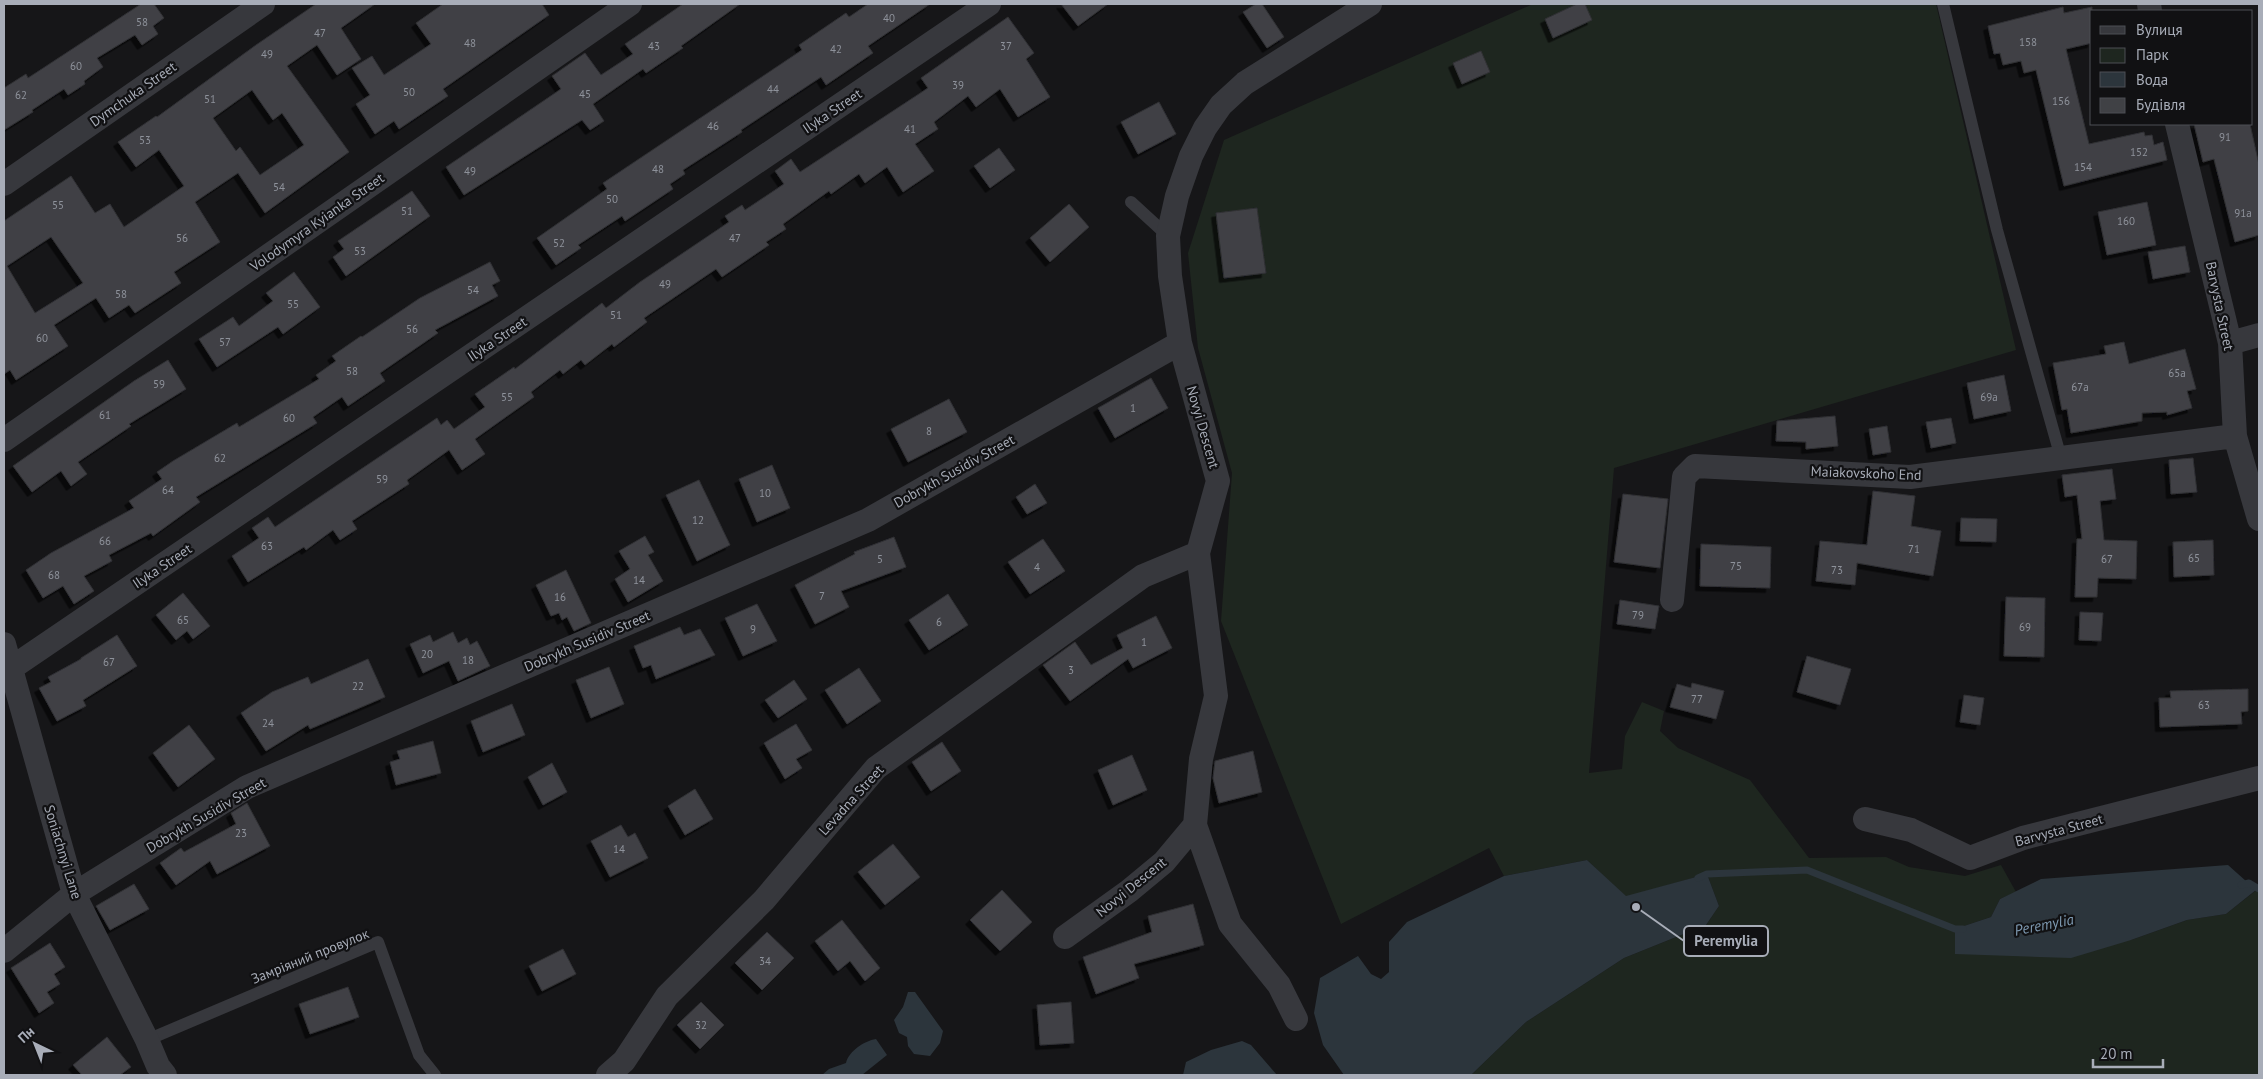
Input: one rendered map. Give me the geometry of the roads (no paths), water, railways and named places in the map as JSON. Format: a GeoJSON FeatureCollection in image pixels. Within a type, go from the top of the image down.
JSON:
{"type":"FeatureCollection","features":[{"type":"Feature","properties":{"kind":"street","name":"Dymchuka Street"},"geometry":{"type":"LineString","coordinates":[[4,184],[263,4]]}},
{"type":"Feature","properties":{"kind":"street","name":"Volodymyra Kyianka Street"},"geometry":{"type":"LineString","coordinates":[[4,440],[630,4]]}},
{"type":"Feature","properties":{"kind":"street","name":"Ilyka Street"},"geometry":{"type":"LineString","coordinates":[[8,671],[989,4]]}},
{"type":"Feature","properties":{"kind":"street","name":"Novyi Descent"},"geometry":{"type":"LineString","coordinates":[[1065,937],[1129,892],[1164,862],[1195,825],[1201,759],[1216,696],[1198,553],[1218,480],[1180,343],[1170,276],[1168,236],[1177,196],[1191,156],[1205,128],[1221,105],[1245,83],[1370,4]]}},
{"type":"Feature","properties":{"kind":"street","name":"Barvysta Street"},"geometry":{"type":"LineString","coordinates":[[2177,125],[2230,343],[2236,436],[2259,519]]}},
{"type":"Feature","properties":{"kind":"street"},"geometry":{"type":"LineString","coordinates":[[2230,343],[2259,335]]}},
{"type":"Feature","properties":{"kind":"street","name":"Dobrykh Susidiv Street"},"geometry":{"type":"LineString","coordinates":[[4,951],[74,894],[247,787],[868,520],[1180,343]]}},
{"type":"Feature","properties":{"kind":"street","name":"Maiakovskoho End"},"geometry":{"type":"LineString","coordinates":[[1672,600],[1684,477],[1695,466],[1910,477],[2236,436]]}},
{"type":"Feature","properties":{"kind":"street","name":"Levadna Street"},"geometry":{"type":"LineString","coordinates":[[608,1075],[624,1062],[667,996],[764,900],[876,768],[1144,576],[1198,553]]}},
{"type":"Feature","properties":{"kind":"street","name":"Soniachnyi Lane"},"geometry":{"type":"LineString","coordinates":[[4,644],[8,671],[74,894],[147,1040],[158,1066],[165,1075]]}},
{"type":"Feature","properties":{"kind":"street","name":"Barvysta Street"},"geometry":{"type":"LineString","coordinates":[[1865,819],[1911,830],[1970,858],[2023,838],[2259,778]]}},
{"type":"Feature","properties":{"kind":"street"},"geometry":{"type":"LineString","coordinates":[[1195,825],[1230,924],[1279,985],[1296,1019]]}},
{"type":"Feature","properties":{"kind":"lane"},"geometry":{"type":"LineString","coordinates":[[1943,4],[1997,230],[2061,458]]}},
{"type":"Feature","properties":{"kind":"lane"},"geometry":{"type":"LineString","coordinates":[[1131,202],[1168,236]]}},
{"type":"Feature","properties":{"kind":"lane","name":"Замріяний провулок"},"geometry":{"type":"LineString","coordinates":[[147,1040],[378,942],[419,1055],[435,1075]]}},
{"type":"Feature","properties":{"kind":"water"},"geometry":{"type":"Polygon","coordinates":[[[1587,860],[1626,896],[1707,874],[1719,906],[1706,925],[1624,958],[1526,1022],[1471,1075],[1344,1075],[1323,1045],[1314,1013],[1320,978],[1358,956],[1371,974],[1381,979],[1389,972],[1389,942],[1407,922],[1504,876],[1587,860]]]}},
{"type":"Feature","properties":{"kind":"water"},"geometry":{"type":"Polygon","coordinates":[[[2228,865],[2256,890],[2226,914],[2187,920],[2131,940],[2071,958],[1955,954],[1955,929],[1991,917],[2000,899],[2041,879],[2228,865]]]}},
{"type":"Feature","properties":{"kind":"water"},"geometry":{"type":"Polygon","coordinates":[[[908,992],[915,992],[943,1031],[940,1043],[930,1056],[914,1054],[908,1046],[907,1037],[899,1033],[894,1020],[903,1007],[908,992]]]}},
{"type":"Feature","properties":{"kind":"water"},"geometry":{"type":"Polygon","coordinates":[[[876,1039],[887,1055],[862,1075],[822,1075],[829,1069],[846,1063],[850,1054],[862,1044],[876,1039]]]}},
{"type":"Feature","properties":{"kind":"water"},"geometry":{"type":"Polygon","coordinates":[[[1242,1041],[1251,1045],[1277,1075],[1183,1075],[1186,1062],[1211,1050],[1242,1041]]]}},
{"type":"Feature","properties":{"kind":"waterway","name":"Peremylia"},"geometry":{"type":"LineString","coordinates":[[1698,878],[1707,874],[1807,870],[1955,929],[1963,929]]}},
{"type":"Feature","properties":{"kind":"waterway","name":"Peremylia"},"geometry":{"type":"LineString","coordinates":[[2241,885],[2249,883],[2259,889]]}},
{"type":"Feature","properties":{"kind":"place","name":"Peremylia"},"geometry":{"type":"Point","coordinates":[1636,907]}}]}
